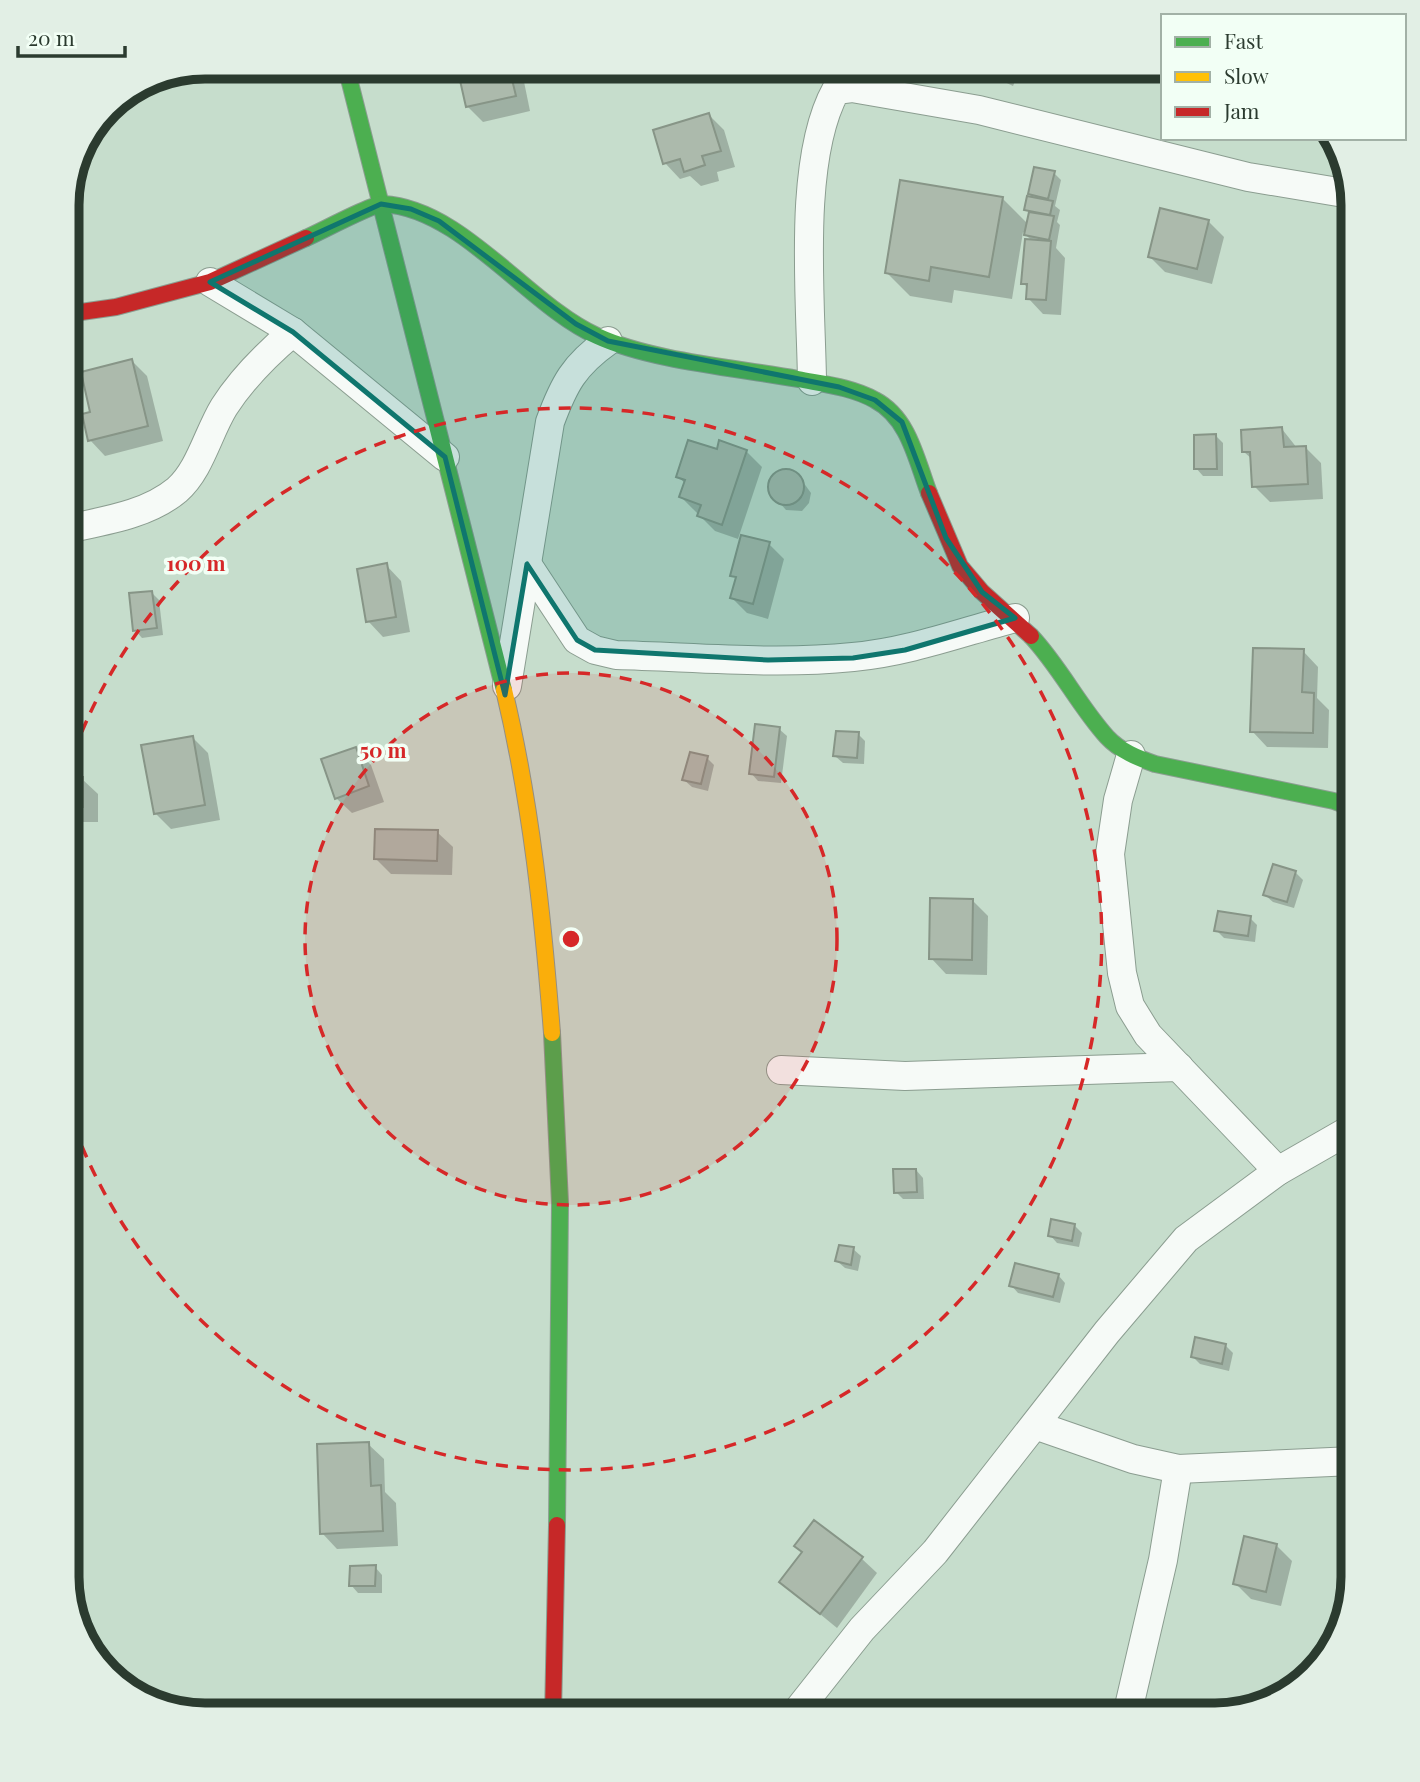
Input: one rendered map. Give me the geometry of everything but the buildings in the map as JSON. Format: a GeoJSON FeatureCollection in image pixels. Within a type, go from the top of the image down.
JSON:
{"type":"FeatureCollection","features":[{"type":"Feature","properties":{"kind":"street"},"geometry":{"type":"LineString","coordinates":[[349,79],[505,695],[526,790],[552,1008],[562,1239],[553,1703]]}},
{"type":"Feature","properties":{"kind":"street"},"geometry":{"type":"LineString","coordinates":[[812,382],[809,197],[828,105],[836,90],[852,88],[979,110],[1248,177],[1340,192]]}},
{"type":"Feature","properties":{"kind":"street"},"geometry":{"type":"LineString","coordinates":[[79,312],[116,307],[210,282],[381,204],[411,209],[439,220],[576,324],[608,341],[638,350],[839,387],[875,400],[902,422],[946,538],[960,566],[982,592],[1015,618],[1054,659],[1108,738],[1131,755],[1155,764],[1341,804]]}},
{"type":"Feature","properties":{"kind":"street"},"geometry":{"type":"LineString","coordinates":[[210,282],[293,332],[444,457]]}},
{"type":"Feature","properties":{"kind":"street"},"geometry":{"type":"LineString","coordinates":[[79,526],[157,504],[178,489],[190,474],[225,406],[273,348],[293,332]]}},
{"type":"Feature","properties":{"kind":"street"},"geometry":{"type":"LineString","coordinates":[[505,695],[550,422],[562,389],[582,360],[608,341]]}},
{"type":"Feature","properties":{"kind":"street"},"geometry":{"type":"LineString","coordinates":[[527,564],[577,640],[595,650],[616,654],[768,660],[853,657],[905,650],[1015,618]]}},
{"type":"Feature","properties":{"kind":"street"},"geometry":{"type":"LineString","coordinates":[[1131,755],[1118,800],[1110,853],[1122,973],[1130,1006],[1148,1035],[1278,1171]]}},
{"type":"Feature","properties":{"kind":"street"},"geometry":{"type":"LineString","coordinates":[[781,1070],[905,1076],[1179,1067]]}},
{"type":"Feature","properties":{"kind":"street"},"geometry":{"type":"LineString","coordinates":[[804,1703],[862,1629],[935,1552],[1107,1332],[1186,1239],[1278,1171],[1341,1135]]}},
{"type":"Feature","properties":{"kind":"street"},"geometry":{"type":"LineString","coordinates":[[1035,1425],[1133,1459],[1178,1469],[1341,1462]]}},
{"type":"Feature","properties":{"kind":"street"},"geometry":{"type":"LineString","coordinates":[[1130,1703],[1163,1560],[1178,1469]]}},
{"type":"Feature","properties":{"kind":"highlighted area"},"geometry":{"type":"Polygon","coordinates":[[[381,204],[411,209],[439,221],[576,324],[608,341],[839,387],[875,400],[902,422],[946,538],[982,592],[1015,618],[905,650],[853,658],[768,660],[595,650],[577,640],[527,564],[505,695],[445,457],[293,332],[210,282],[381,204]]]}},
{"type":"Feature","properties":{"kind":"traffic: fast"},"geometry":{"type":"LineString","coordinates":[[349,79],[504,690]]}},
{"type":"Feature","properties":{"kind":"traffic: fast"},"geometry":{"type":"LineString","coordinates":[[306,238],[377,205],[412,210],[440,222],[467,240],[572,322],[619,345],[669,358],[827,384],[857,392],[887,408],[904,428],[929,493]]}},
{"type":"Feature","properties":{"kind":"traffic: fast"},"geometry":{"type":"LineString","coordinates":[[1031,636],[1097,725],[1112,742],[1130,754],[1155,764],[1341,804]]}},
{"type":"Feature","properties":{"kind":"traffic: fast"},"geometry":{"type":"LineString","coordinates":[[552,1033],[560,1203],[557,1525]]}},
{"type":"Feature","properties":{"kind":"traffic: slow"},"geometry":{"type":"LineString","coordinates":[[504,690],[522,775],[535,860],[552,1033]]}},
{"type":"Feature","properties":{"kind":"traffic: jam"},"geometry":{"type":"LineString","coordinates":[[79,312],[116,307],[210,282],[306,238]]}},
{"type":"Feature","properties":{"kind":"traffic: jam"},"geometry":{"type":"LineString","coordinates":[[929,493],[960,566],[982,592],[1031,636]]}},
{"type":"Feature","properties":{"kind":"traffic: jam"},"geometry":{"type":"LineString","coordinates":[[553,1703],[557,1525]]}}]}
